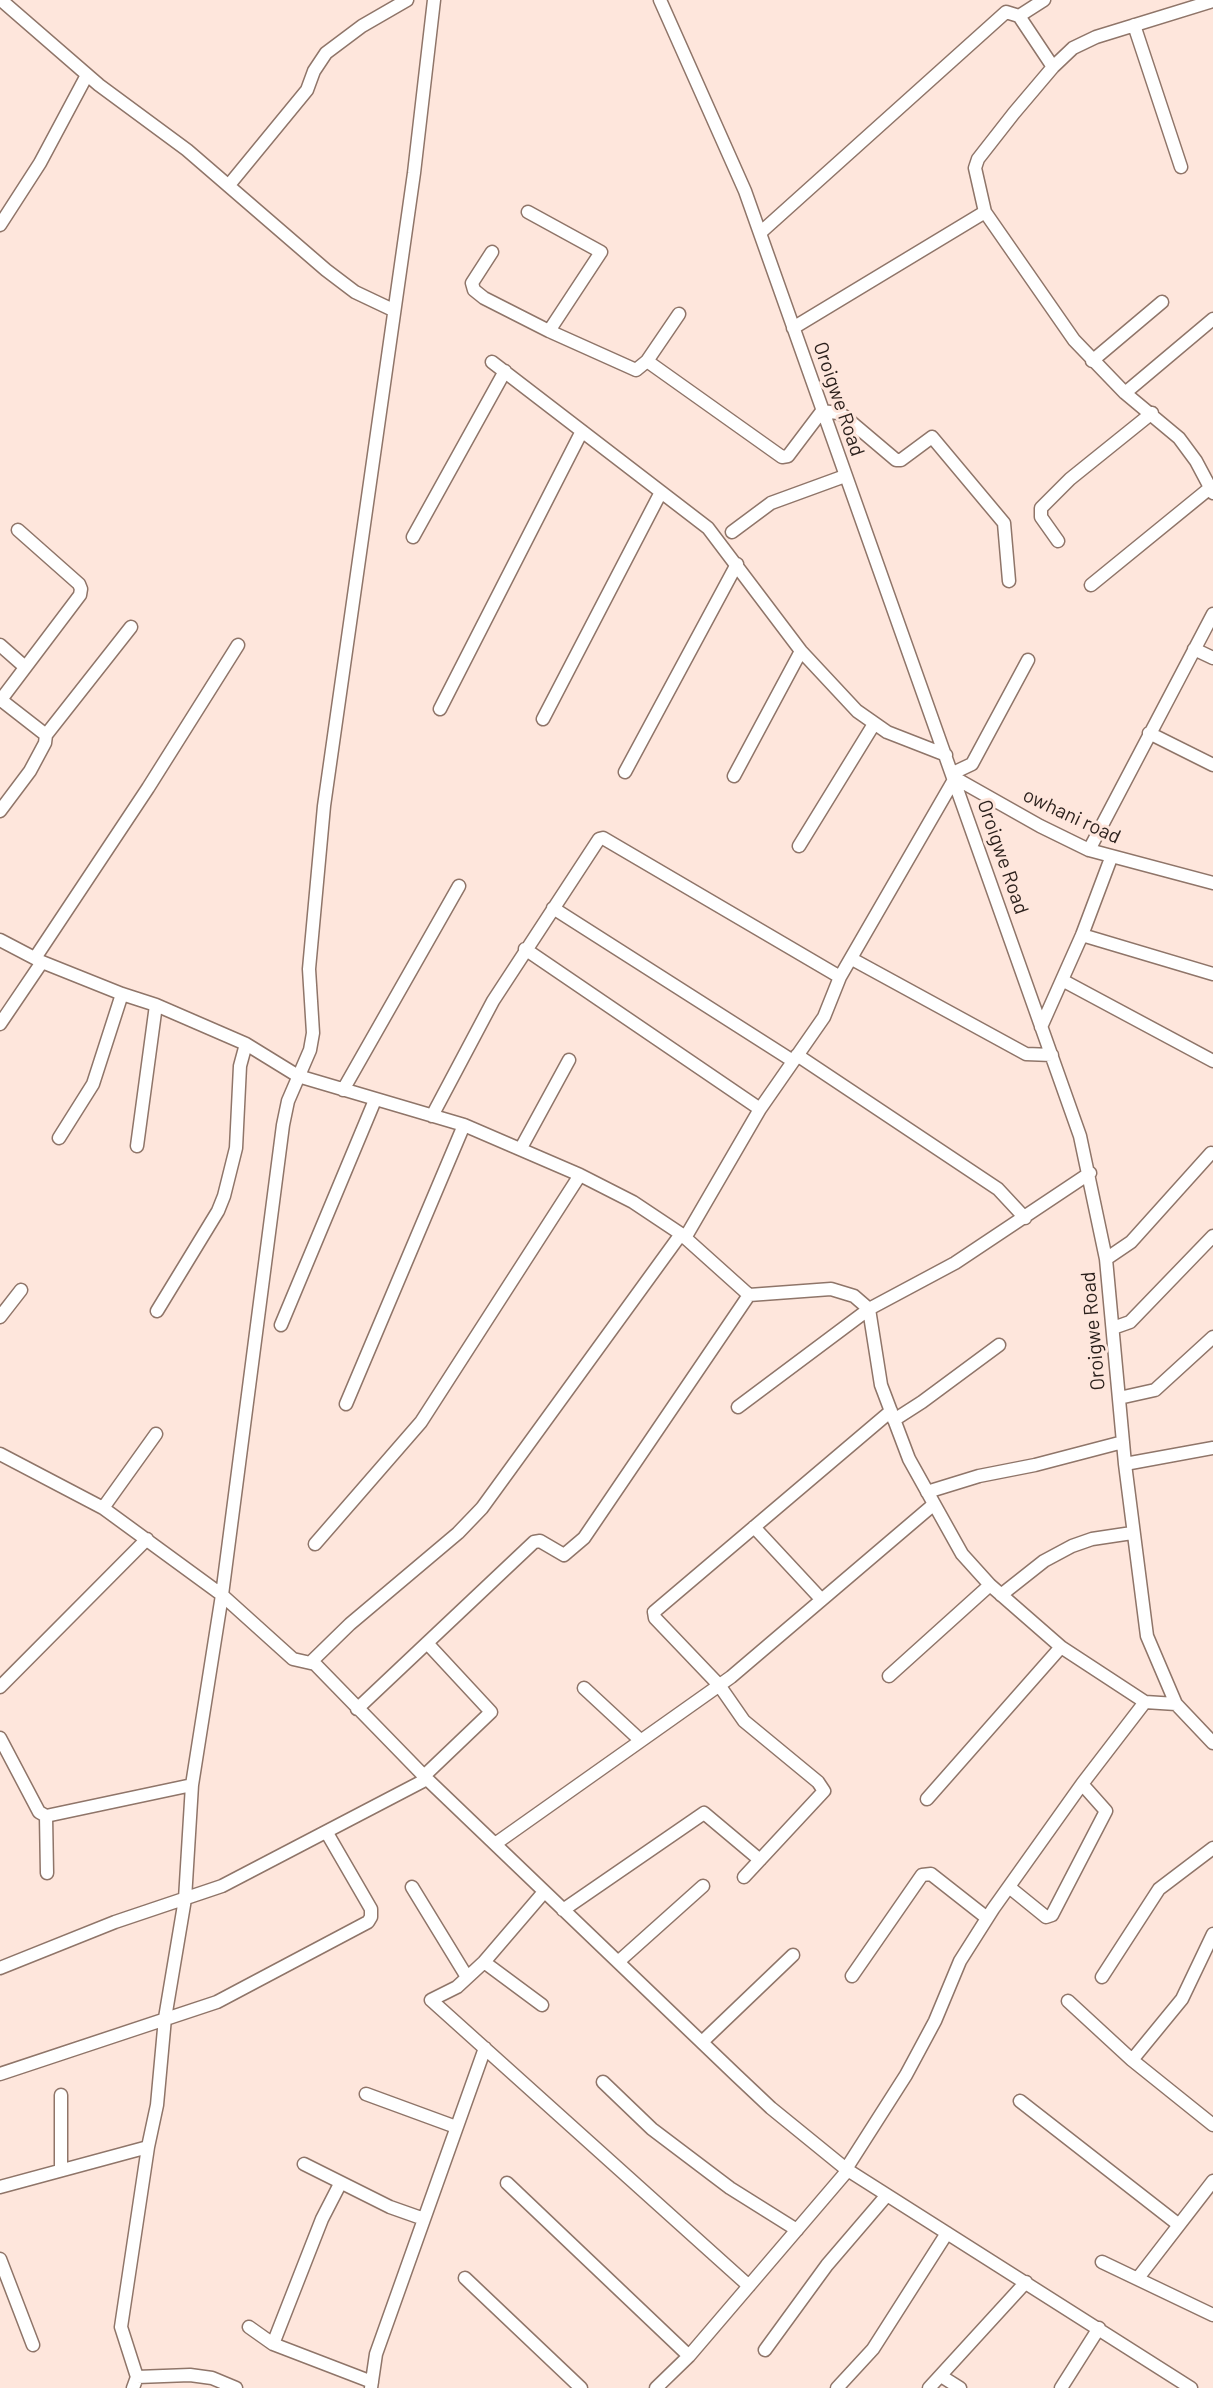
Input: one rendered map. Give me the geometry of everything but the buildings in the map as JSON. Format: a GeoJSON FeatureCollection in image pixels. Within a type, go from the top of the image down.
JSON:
{"type":"FeatureCollection","features":[{"type":"Feature","properties":{"kind":"street"},"geometry":{"type":"LineString","coordinates":[[1,0],[122,104],[187,150],[296,246],[340,281],[355,292],[393,310]]}},
{"type":"Feature","properties":{"kind":"street"},"geometry":{"type":"LineString","coordinates":[[229,185],[306,90],[314,71],[327,53],[362,26],[407,0]]}},
{"type":"Feature","properties":{"kind":"street"},"geometry":{"type":"LineString","coordinates":[[236,2388],[212,2378],[190,2375],[135,2383],[121,2327],[148,2148],[157,2105],[165,2018],[185,1899],[192,1785],[222,1595],[283,1125],[288,1101],[308,1056],[313,1033],[309,969],[324,806],[414,173],[434,0]]}},
{"type":"Feature","properties":{"kind":"street","name":"Oroigwe Road"},"geometry":{"type":"LineString","coordinates":[[660,0],[741,182],[760,233],[1077,1127],[1090,1173],[1106,1259],[1132,1533],[1147,1636],[1176,1704],[1213,1743]]}},
{"type":"Feature","properties":{"kind":"street"},"geometry":{"type":"LineString","coordinates":[[1018,16],[1044,0]]}},
{"type":"Feature","properties":{"kind":"street"},"geometry":{"type":"LineString","coordinates":[[1091,585],[1212,490],[1189,449],[1152,413],[1125,393],[1074,340],[985,213],[978,189],[975,164],[1053,67],[1083,42],[1213,1]]}},
{"type":"Feature","properties":{"kind":"street"},"geometry":{"type":"LineString","coordinates":[[760,233],[999,18],[1011,11],[1018,16],[1053,67]]}},
{"type":"Feature","properties":{"kind":"street"},"geometry":{"type":"LineString","coordinates":[[1134,26],[1181,167]]}},
{"type":"Feature","properties":{"kind":"street"},"geometry":{"type":"LineString","coordinates":[[0,225],[40,164],[87,75]]}},
{"type":"Feature","properties":{"kind":"street"},"geometry":{"type":"LineString","coordinates":[[528,212],[601,252],[549,331]]}},
{"type":"Feature","properties":{"kind":"street"},"geometry":{"type":"LineString","coordinates":[[793,328],[985,213]]}},
{"type":"Feature","properties":{"kind":"street"},"geometry":{"type":"LineString","coordinates":[[492,252],[474,278],[472,283],[474,290],[549,331],[636,370],[647,361],[678,314]]}},
{"type":"Feature","properties":{"kind":"street"},"geometry":{"type":"LineString","coordinates":[[1092,361],[1162,302]]}},
{"type":"Feature","properties":{"kind":"street"},"geometry":{"type":"LineString","coordinates":[[1125,393],[1213,319]]}},
{"type":"Feature","properties":{"kind":"street"},"geometry":{"type":"LineString","coordinates":[[647,361],[782,457],[788,456],[822,411],[844,416],[896,460],[901,460],[929,437],[937,440],[1004,523],[1009,581]]}},
{"type":"Feature","properties":{"kind":"street"},"geometry":{"type":"LineString","coordinates":[[492,362],[708,528],[801,651],[841,697],[874,724],[919,746],[946,755]]}},
{"type":"Feature","properties":{"kind":"street"},"geometry":{"type":"LineString","coordinates":[[413,537],[505,371]]}},
{"type":"Feature","properties":{"kind":"street"},"geometry":{"type":"LineString","coordinates":[[1058,541],[1041,517],[1041,508],[1070,479],[1152,413]]}},
{"type":"Feature","properties":{"kind":"street"},"geometry":{"type":"LineString","coordinates":[[440,709],[582,431]]}},
{"type":"Feature","properties":{"kind":"street"},"geometry":{"type":"LineString","coordinates":[[732,532],[771,502],[845,476]]}},
{"type":"Feature","properties":{"kind":"street"},"geometry":{"type":"LineString","coordinates":[[543,720],[661,492]]}},
{"type":"Feature","properties":{"kind":"street"},"geometry":{"type":"LineString","coordinates":[[18,530],[79,584],[81,590],[81,595],[0,700],[46,735]]}},
{"type":"Feature","properties":{"kind":"street"},"geometry":{"type":"LineString","coordinates":[[625,772],[737,564]]}},
{"type":"Feature","properties":{"kind":"street"},"geometry":{"type":"LineString","coordinates":[[1089,850],[1213,614]]}},
{"type":"Feature","properties":{"kind":"street"},"geometry":{"type":"LineString","coordinates":[[0,811],[30,771],[45,743],[46,735],[131,627]]}},
{"type":"Feature","properties":{"kind":"street"},"geometry":{"type":"LineString","coordinates":[[0,645],[25,667]]}},
{"type":"Feature","properties":{"kind":"street"},"geometry":{"type":"LineString","coordinates":[[0,1023],[238,645]]}},
{"type":"Feature","properties":{"kind":"street"},"geometry":{"type":"LineString","coordinates":[[1194,649],[1213,658]]}},
{"type":"Feature","properties":{"kind":"street"},"geometry":{"type":"LineString","coordinates":[[734,776],[801,651]]}},
{"type":"Feature","properties":{"kind":"street"},"geometry":{"type":"LineString","coordinates":[[311,1662],[350,1624],[458,1533],[482,1508],[683,1236],[760,1109],[824,1017],[840,977],[954,776],[972,764],[1028,660]]}},
{"type":"Feature","properties":{"kind":"street"},"geometry":{"type":"LineString","coordinates":[[799,846],[874,724]]}},
{"type":"Feature","properties":{"kind":"street"},"geometry":{"type":"LineString","coordinates":[[1149,733],[1213,765]]}},
{"type":"Feature","properties":{"kind":"street","name":"owhani road"},"geometry":{"type":"LineString","coordinates":[[954,776],[1040,826],[1089,850],[1111,858],[1213,883]]}},
{"type":"Feature","properties":{"kind":"street"},"geometry":{"type":"LineString","coordinates":[[432,1116],[493,1001],[596,841],[603,838],[840,977]]}},
{"type":"Feature","properties":{"kind":"street"},"geometry":{"type":"LineString","coordinates":[[1041,1027],[1082,935],[1111,858]]}},
{"type":"Feature","properties":{"kind":"street"},"geometry":{"type":"LineString","coordinates":[[343,1090],[459,886]]}},
{"type":"Feature","properties":{"kind":"street"},"geometry":{"type":"LineString","coordinates":[[553,908],[795,1058],[998,1189],[1025,1218]]}},
{"type":"Feature","properties":{"kind":"street"},"geometry":{"type":"LineString","coordinates":[[1082,935],[1213,974]]}},
{"type":"Feature","properties":{"kind":"street"},"geometry":{"type":"LineString","coordinates":[[0,940],[38,960],[122,994],[156,1005],[246,1044],[298,1076],[464,1125],[580,1175],[633,1202],[683,1236],[749,1295],[831,1289],[854,1296],[869,1309],[876,1364],[892,1415],[912,1465],[962,1554],[990,1585],[1061,1647],[1145,1702],[1176,1704]]}},
{"type":"Feature","properties":{"kind":"street"},"geometry":{"type":"LineString","coordinates":[[525,949],[760,1109]]}},
{"type":"Feature","properties":{"kind":"street"},"geometry":{"type":"LineString","coordinates":[[852,959],[1026,1054],[1052,1055]]}},
{"type":"Feature","properties":{"kind":"street"},"geometry":{"type":"LineString","coordinates":[[1062,980],[1213,1061]]}},
{"type":"Feature","properties":{"kind":"street"},"geometry":{"type":"LineString","coordinates":[[58,1138],[93,1084],[122,994]]}},
{"type":"Feature","properties":{"kind":"street"},"geometry":{"type":"LineString","coordinates":[[137,1146],[156,1005]]}},
{"type":"Feature","properties":{"kind":"street"},"geometry":{"type":"LineString","coordinates":[[158,1311],[224,1196],[236,1148],[240,1066],[246,1044]]}},
{"type":"Feature","properties":{"kind":"street"},"geometry":{"type":"LineString","coordinates":[[521,1148],[569,1060]]}},
{"type":"Feature","properties":{"kind":"street"},"geometry":{"type":"LineString","coordinates":[[281,1325],[375,1100]]}},
{"type":"Feature","properties":{"kind":"street"},"geometry":{"type":"LineString","coordinates":[[346,1404],[464,1125]]}},
{"type":"Feature","properties":{"kind":"street"},"geometry":{"type":"LineString","coordinates":[[1106,1259],[1131,1242],[1211,1152]]}},
{"type":"Feature","properties":{"kind":"street"},"geometry":{"type":"LineString","coordinates":[[738,1407],[869,1309],[955,1263],[1090,1173]]}},
{"type":"Feature","properties":{"kind":"street"},"geometry":{"type":"LineString","coordinates":[[315,1544],[420,1422],[580,1175]]}},
{"type":"Feature","properties":{"kind":"street"},"geometry":{"type":"LineString","coordinates":[[1113,1328],[1131,1322],[1213,1236]]}},
{"type":"Feature","properties":{"kind":"street"},"geometry":{"type":"LineString","coordinates":[[0,1317],[21,1290]]}},
{"type":"Feature","properties":{"kind":"street"},"geometry":{"type":"LineString","coordinates":[[357,1709],[534,1542],[540,1541],[564,1555],[584,1538],[749,1295]]}},
{"type":"Feature","properties":{"kind":"street"},"geometry":{"type":"LineString","coordinates":[[1119,1398],[1155,1390],[1213,1337]]}},
{"type":"Feature","properties":{"kind":"street"},"geometry":{"type":"LineString","coordinates":[[744,1877],[824,1791],[818,1782],[751,1728],[718,1685],[655,1618],[654,1612],[892,1415],[999,1345]]}},
{"type":"Feature","properties":{"kind":"street"},"geometry":{"type":"LineString","coordinates":[[103,1508],[156,1434]]}},
{"type":"Feature","properties":{"kind":"street"},"geometry":{"type":"LineString","coordinates":[[927,1492],[970,1479],[1123,1442]]}},
{"type":"Feature","properties":{"kind":"street"},"geometry":{"type":"LineString","coordinates":[[1125,1464],[1213,1448]]}},
{"type":"Feature","properties":{"kind":"street"},"geometry":{"type":"LineString","coordinates":[[0,1454],[103,1508],[222,1595],[293,1659],[311,1662],[544,1892],[771,2108],[847,2170],[1099,2328],[1182,2386]]}},
{"type":"Feature","properties":{"kind":"street"},"geometry":{"type":"LineString","coordinates":[[495,1844],[639,1739],[718,1685],[933,1504]]}},
{"type":"Feature","properties":{"kind":"street"},"geometry":{"type":"LineString","coordinates":[[754,1527],[821,1599]]}},
{"type":"Feature","properties":{"kind":"street"},"geometry":{"type":"LineString","coordinates":[[1001,1594],[1035,1566],[1072,1545],[1092,1539],[1132,1533]]}},
{"type":"Feature","properties":{"kind":"street"},"geometry":{"type":"LineString","coordinates":[[0,1687],[147,1539]]}},
{"type":"Feature","properties":{"kind":"street"},"geometry":{"type":"LineString","coordinates":[[889,1676],[990,1585]]}},
{"type":"Feature","properties":{"kind":"street"},"geometry":{"type":"LineString","coordinates":[[0,1968],[115,1922],[222,1886],[327,1833],[426,1777],[491,1712],[427,1643]]}},
{"type":"Feature","properties":{"kind":"street"},"geometry":{"type":"LineString","coordinates":[[927,1799],[1061,1647]]}},
{"type":"Feature","properties":{"kind":"street"},"geometry":{"type":"LineString","coordinates":[[584,1688],[639,1739]]}},
{"type":"Feature","properties":{"kind":"street"},"geometry":{"type":"LineString","coordinates":[[659,2387],[689,2356],[847,2170],[906,2075],[935,2021],[957,1968],[987,1918],[1082,1784],[1145,1702]]}},
{"type":"Feature","properties":{"kind":"street"},"geometry":{"type":"LineString","coordinates":[[0,1738],[39,1812],[46,1816],[192,1785]]}},
{"type":"Feature","properties":{"kind":"street"},"geometry":{"type":"LineString","coordinates":[[1009,1887],[1046,1917],[1052,1915],[1107,1811],[1082,1784]]}},
{"type":"Feature","properties":{"kind":"street"},"geometry":{"type":"LineString","coordinates":[[563,1910],[704,1813],[760,1860]]}},
{"type":"Feature","properties":{"kind":"street"},"geometry":{"type":"LineString","coordinates":[[46,1816],[47,1872]]}},
{"type":"Feature","properties":{"kind":"street"},"geometry":{"type":"LineString","coordinates":[[0,2074],[217,2002],[368,1922],[371,1909],[327,1833]]}},
{"type":"Feature","properties":{"kind":"street"},"geometry":{"type":"LineString","coordinates":[[1102,1977],[1159,1889],[1213,1848]]}},
{"type":"Feature","properties":{"kind":"street"},"geometry":{"type":"LineString","coordinates":[[852,1976],[922,1875],[931,1874],[987,1918]]}},
{"type":"Feature","properties":{"kind":"street"},"geometry":{"type":"LineString","coordinates":[[618,1962],[703,1886]]}},
{"type":"Feature","properties":{"kind":"street"},"geometry":{"type":"LineString","coordinates":[[412,1887],[467,1977]]}},
{"type":"Feature","properties":{"kind":"street"},"geometry":{"type":"LineString","coordinates":[[544,1892],[484,1962],[457,1987],[432,2000],[749,2286]]}},
{"type":"Feature","properties":{"kind":"street"},"geometry":{"type":"LineString","coordinates":[[1132,2060],[1182,1999],[1213,1934]]}},
{"type":"Feature","properties":{"kind":"street"},"geometry":{"type":"LineString","coordinates":[[702,2042],[793,1954]]}},
{"type":"Feature","properties":{"kind":"street"},"geometry":{"type":"LineString","coordinates":[[484,1962],[543,2005]]}},
{"type":"Feature","properties":{"kind":"street"},"geometry":{"type":"LineString","coordinates":[[1068,2001],[1132,2060],[1213,2125]]}},
{"type":"Feature","properties":{"kind":"street"},"geometry":{"type":"LineString","coordinates":[[249,2326],[273,2344],[371,2385],[376,2354],[485,2048]]}},
{"type":"Feature","properties":{"kind":"street"},"geometry":{"type":"LineString","coordinates":[[603,2082],[652,2128],[730,2188],[797,2230]]}},
{"type":"Feature","properties":{"kind":"street"},"geometry":{"type":"LineString","coordinates":[[366,2094],[456,2127]]}},
{"type":"Feature","properties":{"kind":"street"},"geometry":{"type":"LineString","coordinates":[[61,2095],[62,2170]]}},
{"type":"Feature","properties":{"kind":"street"},"geometry":{"type":"LineString","coordinates":[[1020,2100],[1179,2224]]}},
{"type":"Feature","properties":{"kind":"street"},"geometry":{"type":"LineString","coordinates":[[0,2187],[148,2148]]}},
{"type":"Feature","properties":{"kind":"street"},"geometry":{"type":"LineString","coordinates":[[304,2164],[390,2207],[424,2219]]}},
{"type":"Feature","properties":{"kind":"street"},"geometry":{"type":"LineString","coordinates":[[1138,2278],[1213,2181]]}},
{"type":"Feature","properties":{"kind":"street"},"geometry":{"type":"LineString","coordinates":[[507,2183],[689,2356]]}},
{"type":"Feature","properties":{"kind":"street"},"geometry":{"type":"LineString","coordinates":[[273,2344],[322,2219],[340,2184]]}},
{"type":"Feature","properties":{"kind":"street"},"geometry":{"type":"LineString","coordinates":[[765,2350],[827,2265],[887,2195]]}},
{"type":"Feature","properties":{"kind":"street"},"geometry":{"type":"LineString","coordinates":[[837,2388],[873,2349],[947,2233]]}},
{"type":"Feature","properties":{"kind":"street"},"geometry":{"type":"LineString","coordinates":[[0,2259],[33,2344]]}},
{"type":"Feature","properties":{"kind":"street"},"geometry":{"type":"LineString","coordinates":[[1102,2262],[1213,2315]]}},
{"type":"Feature","properties":{"kind":"street"},"geometry":{"type":"LineString","coordinates":[[465,2278],[581,2388]]}},
{"type":"Feature","properties":{"kind":"street"},"geometry":{"type":"LineString","coordinates":[[929,2388],[1026,2282]]}},
{"type":"Feature","properties":{"kind":"street"},"geometry":{"type":"LineString","coordinates":[[1061,2388],[1099,2328]]}},
{"type":"Feature","properties":{"kind":"street"},"geometry":{"type":"LineString","coordinates":[[941,2376],[960,2388]]}}]}
